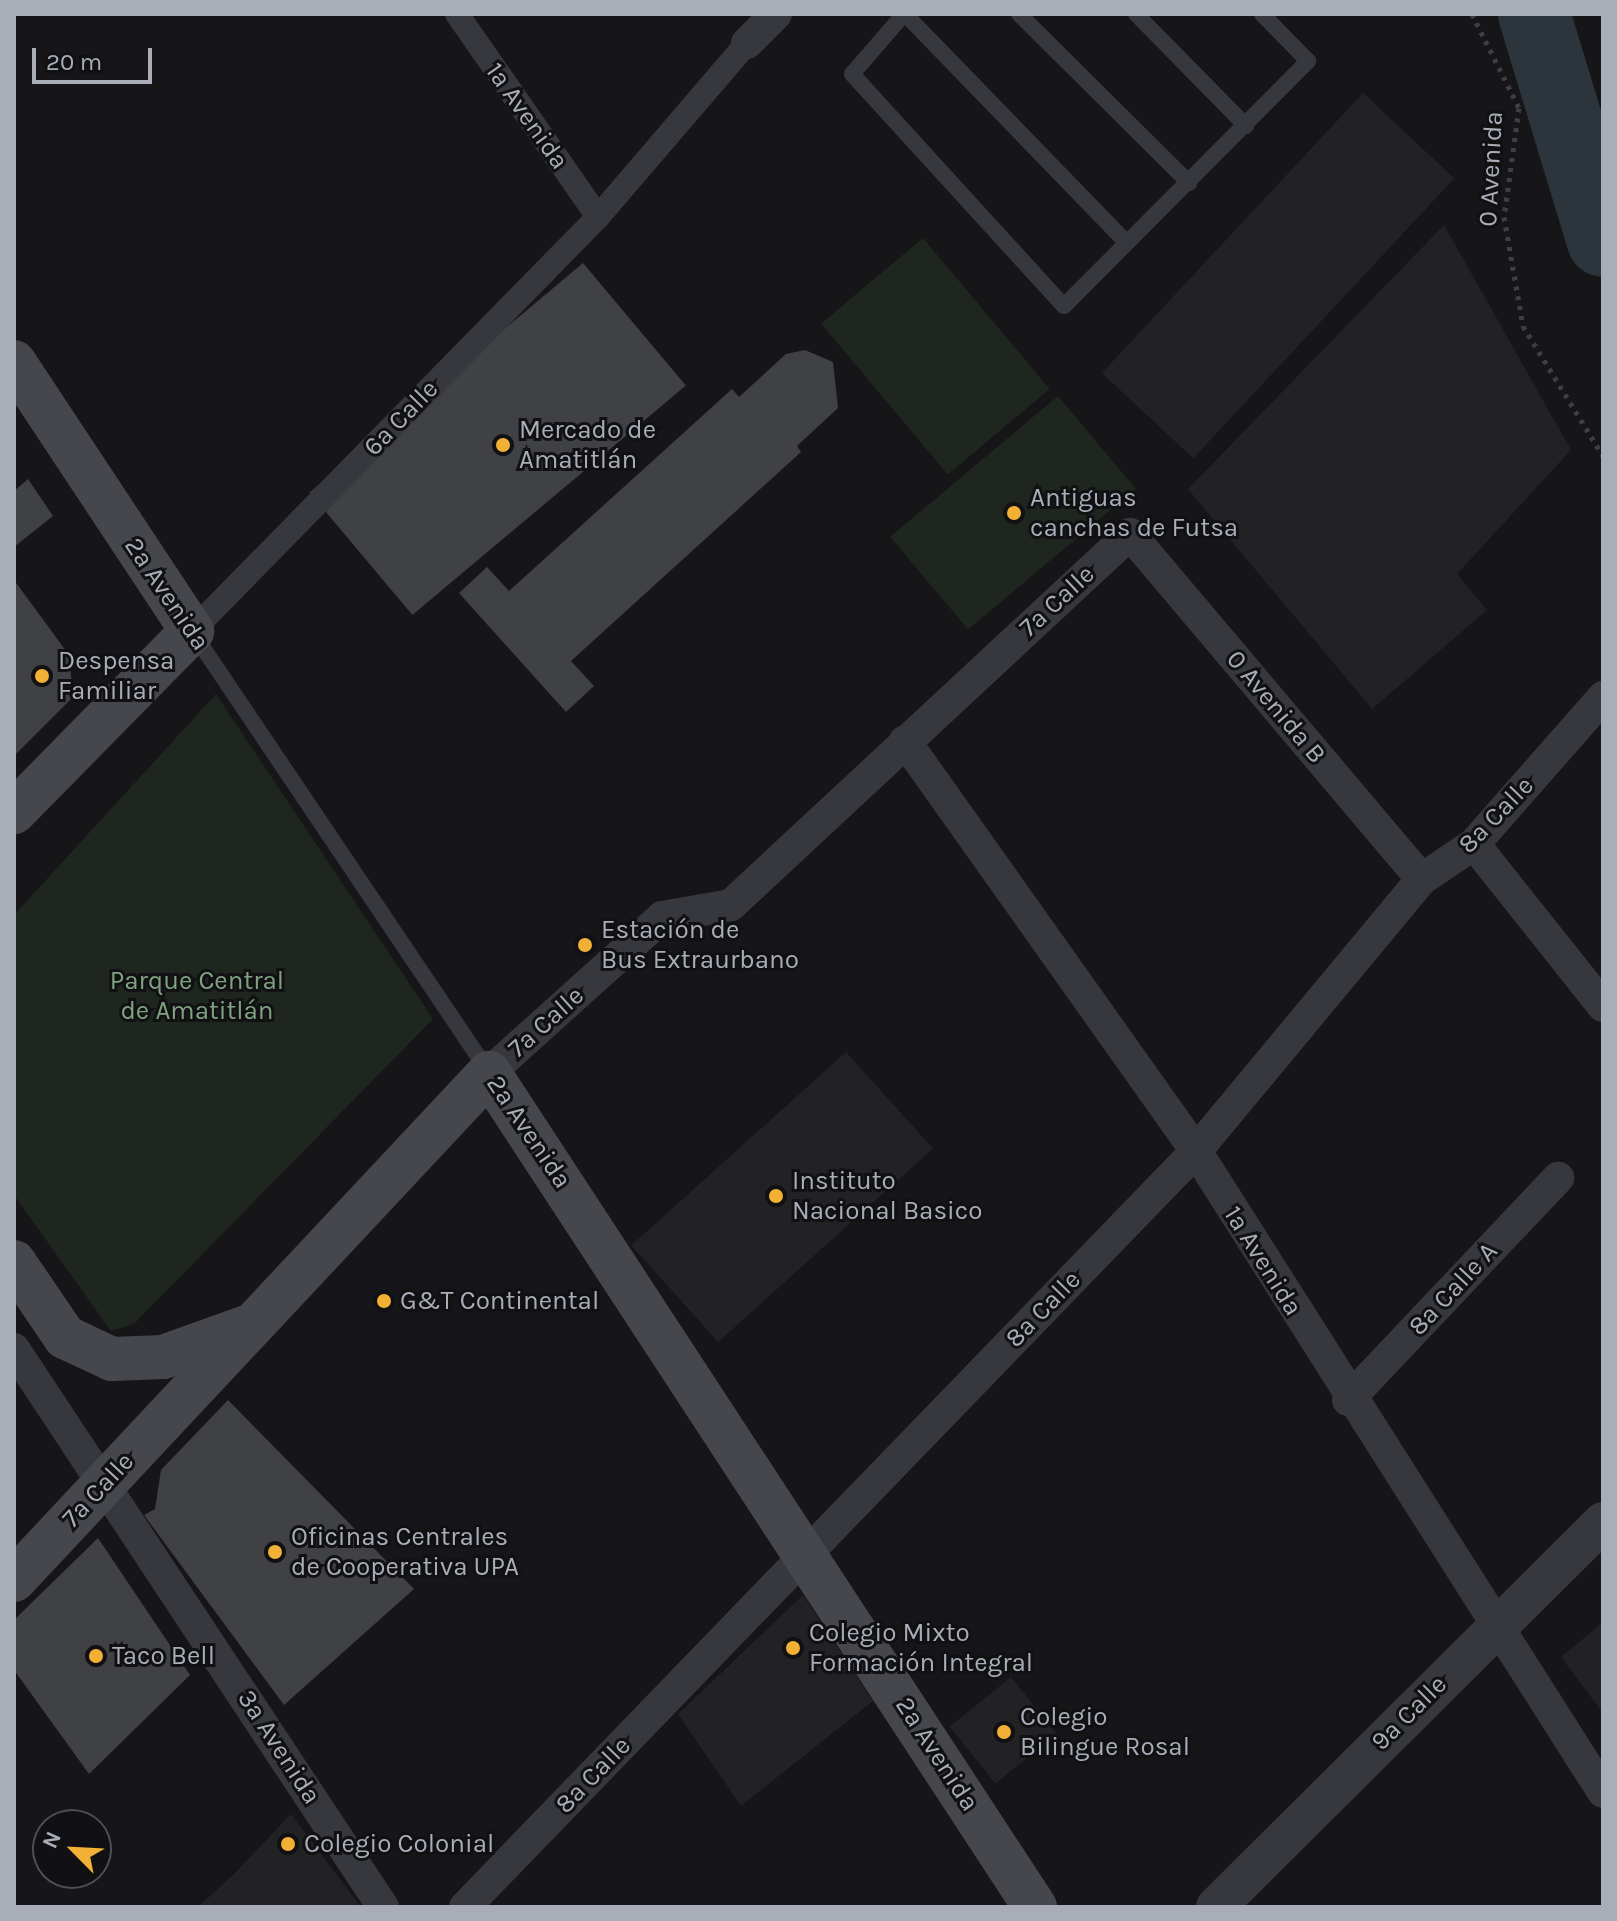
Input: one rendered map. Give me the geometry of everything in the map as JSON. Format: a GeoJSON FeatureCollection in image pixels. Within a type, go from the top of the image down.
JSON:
{"type":"FeatureCollection","features":[{"type":"Feature","properties":{"kind":"main road","name":"2a Avenida"},"geometry":{"type":"LineString","coordinates":[[14,362],[192,631]]}},
{"type":"Feature","properties":{"kind":"main road","name":"6a Calle"},"geometry":{"type":"LineString","coordinates":[[14,812],[192,631]]}},
{"type":"Feature","properties":{"kind":"main road","name":"2a Avenida"},"geometry":{"type":"LineString","coordinates":[[489,1073],[808,1552],[1035,1907]]}},
{"type":"Feature","properties":{"kind":"main road","name":"7a Calle"},"geometry":{"type":"LineString","coordinates":[[14,1580],[489,1073]]}},
{"type":"Feature","properties":{"kind":"main road"},"geometry":{"type":"LineString","coordinates":[[14,1262],[65,1337],[112,1359],[163,1357],[253,1325]]}},
{"type":"Feature","properties":{"kind":"street","name":"1a Avenida"},"geometry":{"type":"LineString","coordinates":[[457,14],[598,217]]}},
{"type":"Feature","properties":{"kind":"street","name":"6a Calle"},"geometry":{"type":"LineString","coordinates":[[192,631],[598,217],[747,43],[776,14]]}},
{"type":"Feature","properties":{"kind":"street","name":"7a Calle"},"geometry":{"type":"LineString","coordinates":[[489,1073],[662,917],[731,905],[1130,534]]}},
{"type":"Feature","properties":{"kind":"street","name":"0 Avenida B"},"geometry":{"type":"LineString","coordinates":[[1130,534],[1422,879]]}},
{"type":"Feature","properties":{"kind":"street","name":"8a Calle"},"geometry":{"type":"LineString","coordinates":[[465,1907],[1196,1151],[1422,879],[1474,844],[1603,697]]}},
{"type":"Feature","properties":{"kind":"street","name":"1a Avenida"},"geometry":{"type":"LineString","coordinates":[[905,741],[1196,1151],[1348,1400],[1499,1622],[1603,1792]]}},
{"type":"Feature","properties":{"kind":"street"},"geometry":{"type":"LineString","coordinates":[[1474,844],[1603,1006]]}},
{"type":"Feature","properties":{"kind":"street","name":"8a Calle A"},"geometry":{"type":"LineString","coordinates":[[1348,1400],[1558,1178]]}},
{"type":"Feature","properties":{"kind":"street","name":"3a Avenida"},"geometry":{"type":"LineString","coordinates":[[14,1349],[106,1482],[383,1907]]}},
{"type":"Feature","properties":{"kind":"street","name":"9a Calle"},"geometry":{"type":"LineString","coordinates":[[1216,1907],[1499,1622],[1603,1522]]}},
{"type":"Feature","properties":{"kind":"lane"},"geometry":{"type":"LineString","coordinates":[[1125,241],[905,14],[852,74],[1064,306],[1125,241],[1189,183],[1308,61],[1262,14]]}},
{"type":"Feature","properties":{"kind":"lane"},"geometry":{"type":"LineString","coordinates":[[1019,14],[1189,183]]}},
{"type":"Feature","properties":{"kind":"lane"},"geometry":{"type":"LineString","coordinates":[[1136,14],[1246,126]]}},
{"type":"Feature","properties":{"kind":"lane","name":"2a Avenida"},"geometry":{"type":"LineString","coordinates":[[192,631],[489,1073]]}},
{"type":"Feature","properties":{"kind":"path","name":"0 Avenida"},"geometry":{"type":"LineString","coordinates":[[1472,14],[1519,108],[1504,217],[1523,326],[1603,456]]}},
{"type":"Feature","properties":{"kind":"shaded area"},"geometry":{"type":"Polygon","coordinates":[[[1363,93],[1454,178],[1193,458],[1102,373],[1363,93]]]}},
{"type":"Feature","properties":{"kind":"shaded area"},"geometry":{"type":"Polygon","coordinates":[[[1444,225],[1571,450],[1457,574],[1487,610],[1372,709],[1188,489],[1444,225]]]}},
{"type":"Feature","properties":{"kind":"shaded area","name":"Instituto Nacional Basico"},"geometry":{"type":"Polygon","coordinates":[[[846,1052],[933,1149],[718,1342],[631,1245],[846,1052]]]}},
{"type":"Feature","properties":{"kind":"shaded area","name":"Colegio Mixto Formación Integral"},"geometry":{"type":"Polygon","coordinates":[[[803,1595],[873,1701],[741,1806],[678,1714],[803,1595]]]}},
{"type":"Feature","properties":{"kind":"shaded area"},"geometry":{"type":"Polygon","coordinates":[[[1603,1622],[1603,1713],[1561,1657],[1603,1622]]]}},
{"type":"Feature","properties":{"kind":"shaded area","name":"Colegio Bilingue Rosal"},"geometry":{"type":"Polygon","coordinates":[[[1011,1677],[1057,1734],[996,1783],[950,1727],[1011,1677]]]}},
{"type":"Feature","properties":{"kind":"shaded area","name":"Colegio Colonial"},"geometry":{"type":"Polygon","coordinates":[[[291,1814],[361,1907],[198,1907],[234,1874],[291,1814]]]}},
{"type":"Feature","properties":{"kind":"green space","name":"Antiguas canchas de Futsa"},"geometry":{"type":"Polygon","coordinates":[[[923,238],[1050,389],[948,474],[821,323],[923,238]]]}},
{"type":"Feature","properties":{"kind":"green space","name":"Antiguas canchas de Futsa"},"geometry":{"type":"Polygon","coordinates":[[[1058,396],[1136,489],[968,629],[890,537],[1058,396]]]}},
{"type":"Feature","properties":{"kind":"green space","name":"Parque Central de Amatitlán"},"geometry":{"type":"Polygon","coordinates":[[[216,694],[433,1019],[134,1324],[111,1331],[14,1195],[14,915],[216,694]]]}},
{"type":"Feature","properties":{"kind":"building","name":"Mercado de Amatitlán"},"geometry":{"type":"Polygon","coordinates":[[[583,263],[686,386],[412,615],[310,492],[583,263]]]}},
{"type":"Feature","properties":{"kind":"building"},"geometry":{"type":"Polygon","coordinates":[[[805,350],[833,362],[838,408],[797,446],[801,452],[571,661],[594,686],[566,712],[459,593],[487,567],[509,591],[732,389],[739,397],[786,354],[805,350]]]}},
{"type":"Feature","properties":{"kind":"building"},"geometry":{"type":"Polygon","coordinates":[[[28,479],[53,516],[14,547],[14,491],[28,479]]]}},
{"type":"Feature","properties":{"kind":"building","name":"Despensa Familiar"},"geometry":{"type":"Polygon","coordinates":[[[14,580],[69,655],[73,697],[14,756],[14,580]]]}},
{"type":"Feature","properties":{"kind":"building","name":"Oficinas Centrales de Cooperativa UPA"},"geometry":{"type":"Polygon","coordinates":[[[228,1400],[414,1589],[284,1705],[144,1515],[155,1509],[161,1470],[228,1400]]]}},
{"type":"Feature","properties":{"kind":"building","name":"Taco Bell"},"geometry":{"type":"Polygon","coordinates":[[[98,1538],[190,1675],[89,1774],[14,1670],[14,1620],[98,1538]]]}},
{"type":"Feature","properties":{"kind":"waterway"},"geometry":{"type":"LineString","coordinates":[[1534,14],[1603,241]]}},
{"type":"Feature","properties":{"kind":"place","name":"Mercado de Amatitlán"},"geometry":{"type":"Point","coordinates":[503,445]}},
{"type":"Feature","properties":{"kind":"place","name":"Antiguas canchas de Futsa"},"geometry":{"type":"Point","coordinates":[1014,513]}},
{"type":"Feature","properties":{"kind":"place","name":"Despensa Familiar"},"geometry":{"type":"Point","coordinates":[42,676]}},
{"type":"Feature","properties":{"kind":"place","name":"Estación de Bus Extraurbano"},"geometry":{"type":"Point","coordinates":[585,945]}},
{"type":"Feature","properties":{"kind":"place","name":"Instituto Nacional Basico"},"geometry":{"type":"Point","coordinates":[776,1196]}},
{"type":"Feature","properties":{"kind":"place","name":"G&T Continental"},"geometry":{"type":"Point","coordinates":[384,1301]}},
{"type":"Feature","properties":{"kind":"place","name":"Oficinas Centrales de Cooperativa UPA"},"geometry":{"type":"Point","coordinates":[275,1552]}},
{"type":"Feature","properties":{"kind":"place","name":"Colegio Mixto Formación Integral"},"geometry":{"type":"Point","coordinates":[793,1648]}},
{"type":"Feature","properties":{"kind":"place","name":"Taco Bell"},"geometry":{"type":"Point","coordinates":[96,1656]}},
{"type":"Feature","properties":{"kind":"place","name":"Colegio Bilingue Rosal"},"geometry":{"type":"Point","coordinates":[1004,1732]}},
{"type":"Feature","properties":{"kind":"place","name":"Colegio Colonial"},"geometry":{"type":"Point","coordinates":[288,1844]}}]}
